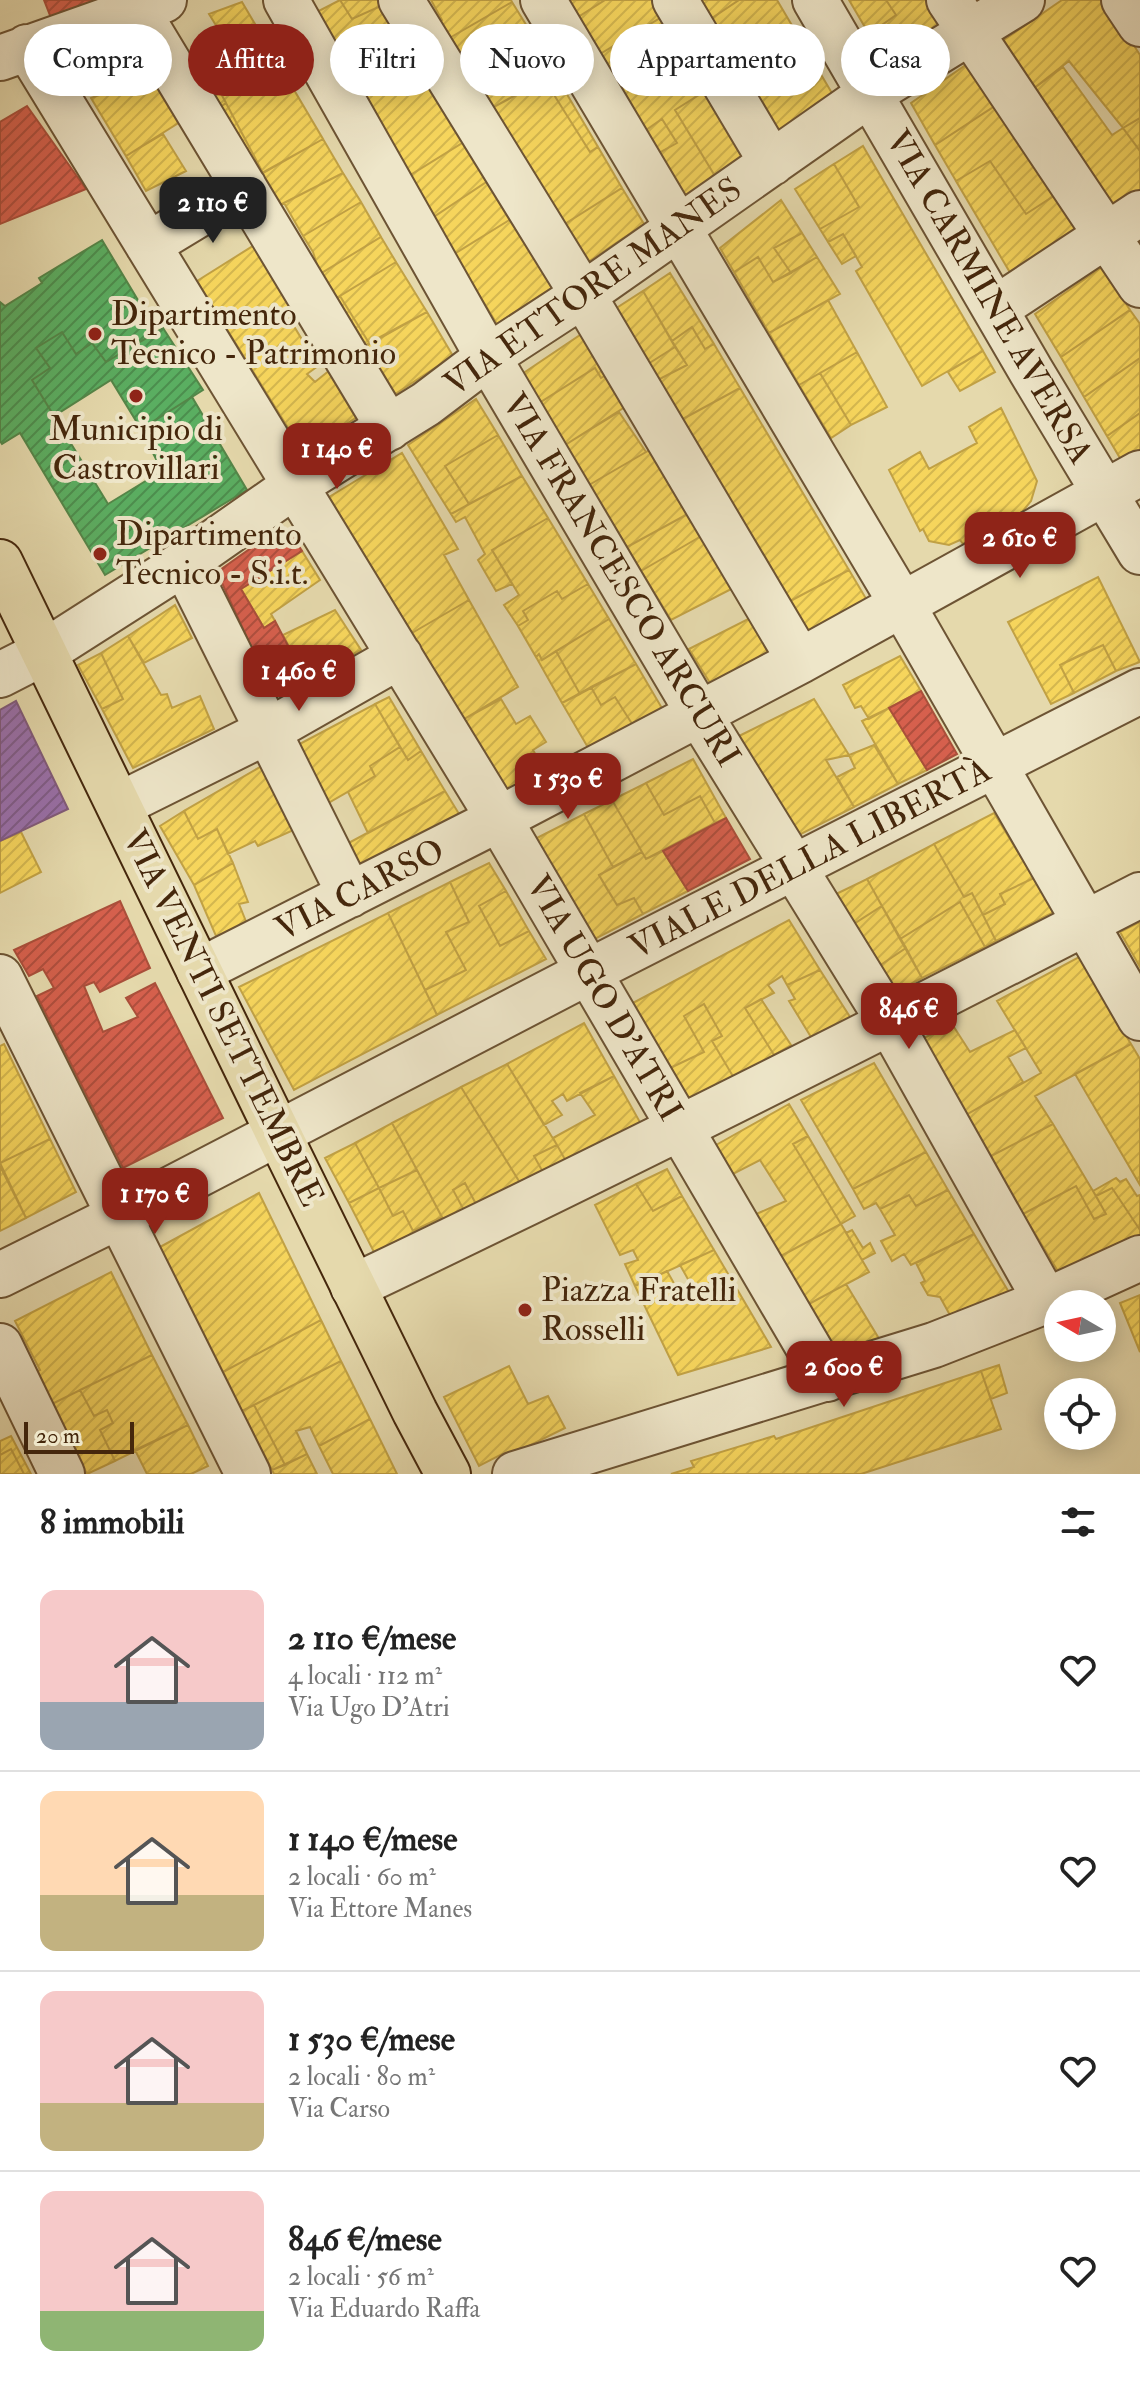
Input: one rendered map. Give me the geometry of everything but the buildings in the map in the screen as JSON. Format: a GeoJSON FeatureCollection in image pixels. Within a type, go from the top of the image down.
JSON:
{"type":"FeatureCollection","features":[{"type":"Feature","properties":{"kind":"main road","name":"VIA VENTI SETTEMBRE"},"geometry":{"type":"LineString","coordinates":[[0,562],[353,1287],[448,1474]]}},
{"type":"Feature","properties":{"kind":"street","name":"VIA FRANCESCO ARCURI"},"geometry":{"type":"LineString","coordinates":[[286,0],[488,357],[699,714],[890,1023],[1044,1297]]}},
{"type":"Feature","properties":{"kind":"street"},"geometry":{"type":"LineString","coordinates":[[401,0],[583,295],[800,661]]}},
{"type":"Feature","properties":{"kind":"street"},"geometry":{"type":"LineString","coordinates":[[543,0],[903,606],[1110,911],[1140,1018]]}},
{"type":"Feature","properties":{"kind":"street"},"geometry":{"type":"LineString","coordinates":[[675,0],[772,163]]}},
{"type":"Feature","properties":{"kind":"street","name":"VIA CARMINE AVERSA"},"geometry":{"type":"LineString","coordinates":[[815,0],[841,43]]}},
{"type":"Feature","properties":{"kind":"street","name":"VIA ETTORE MANES"},"geometry":{"type":"LineString","coordinates":[[959,17],[1022,0]]}},
{"type":"Feature","properties":{"kind":"street"},"geometry":{"type":"LineString","coordinates":[[1124,0],[1140,24]]}},
{"type":"Feature","properties":{"kind":"street"},"geometry":{"type":"LineString","coordinates":[[14,52],[150,5],[244,187],[389,428]]}},
{"type":"Feature","properties":{"kind":"street"},"geometry":{"type":"LineString","coordinates":[[959,17],[1123,224],[1140,285]]}},
{"type":"Feature","properties":{"kind":"street","name":"VIA UGO D'ATRI"},"geometry":{"type":"LineString","coordinates":[[14,52],[148,245],[400,656],[590,971],[827,1379]]}},
{"type":"Feature","properties":{"kind":"street","name":"VIA ETTORE MANES"},"geometry":{"type":"LineString","coordinates":[[0,675],[43,653],[184,563],[294,486],[426,404],[488,357],[583,295],[867,96]]}},
{"type":"Feature","properties":{"kind":"street","name":"VIA CARMINE AVERSA"},"geometry":{"type":"LineString","coordinates":[[873,96],[995,309],[1123,484],[1140,552]]}},
{"type":"Feature","properties":{"kind":"street"},"geometry":{"type":"LineString","coordinates":[[148,245],[244,187]]}},
{"type":"Feature","properties":{"kind":"street"},"geometry":{"type":"LineString","coordinates":[[995,309],[1123,224]]}},
{"type":"Feature","properties":{"kind":"street","name":"VIA CARSO"},"geometry":{"type":"LineString","coordinates":[[199,971],[499,819],[800,661],[1123,484]]}},
{"type":"Feature","properties":{"kind":"street"},"geometry":{"type":"LineString","coordinates":[[184,563],[350,895]]}},
{"type":"Feature","properties":{"kind":"street"},"geometry":{"type":"LineString","coordinates":[[119,805],[270,730],[400,656]]}},
{"type":"Feature","properties":{"kind":"street","name":"VIALE DELLA LIBERTÀ"},"geometry":{"type":"LineString","coordinates":[[0,1275],[1140,691]]}},
{"type":"Feature","properties":{"kind":"street"},"geometry":{"type":"LineString","coordinates":[[353,1287],[530,1203],[1110,911]]}},
{"type":"Feature","properties":{"kind":"street"},"geometry":{"type":"LineString","coordinates":[[0,977],[248,1474]]}},
{"type":"Feature","properties":{"kind":"street"},"geometry":{"type":"LineString","coordinates":[[1070,1290],[1140,1258]]}},
{"type":"Feature","properties":{"kind":"street"},"geometry":{"type":"LineString","coordinates":[[515,1474],[934,1345],[1044,1302]]}},
{"type":"Feature","properties":{"kind":"street"},"geometry":{"type":"LineString","coordinates":[[0,1346],[62,1474]]}},
{"type":"Feature","properties":{"kind":"place","name":"Dipartimento Tecnico - Patrimonio"},"geometry":{"type":"Point","coordinates":[95,334]}},
{"type":"Feature","properties":{"kind":"place","name":"Municipio di Castrovillari"},"geometry":{"type":"Point","coordinates":[136,396]}},
{"type":"Feature","properties":{"kind":"place","name":"Dipartimento Tecnico - S.i.t."},"geometry":{"type":"Point","coordinates":[100,554]}},
{"type":"Feature","properties":{"kind":"place","name":"Piazza Fratelli Rosselli"},"geometry":{"type":"Point","coordinates":[525,1310]}}]}
